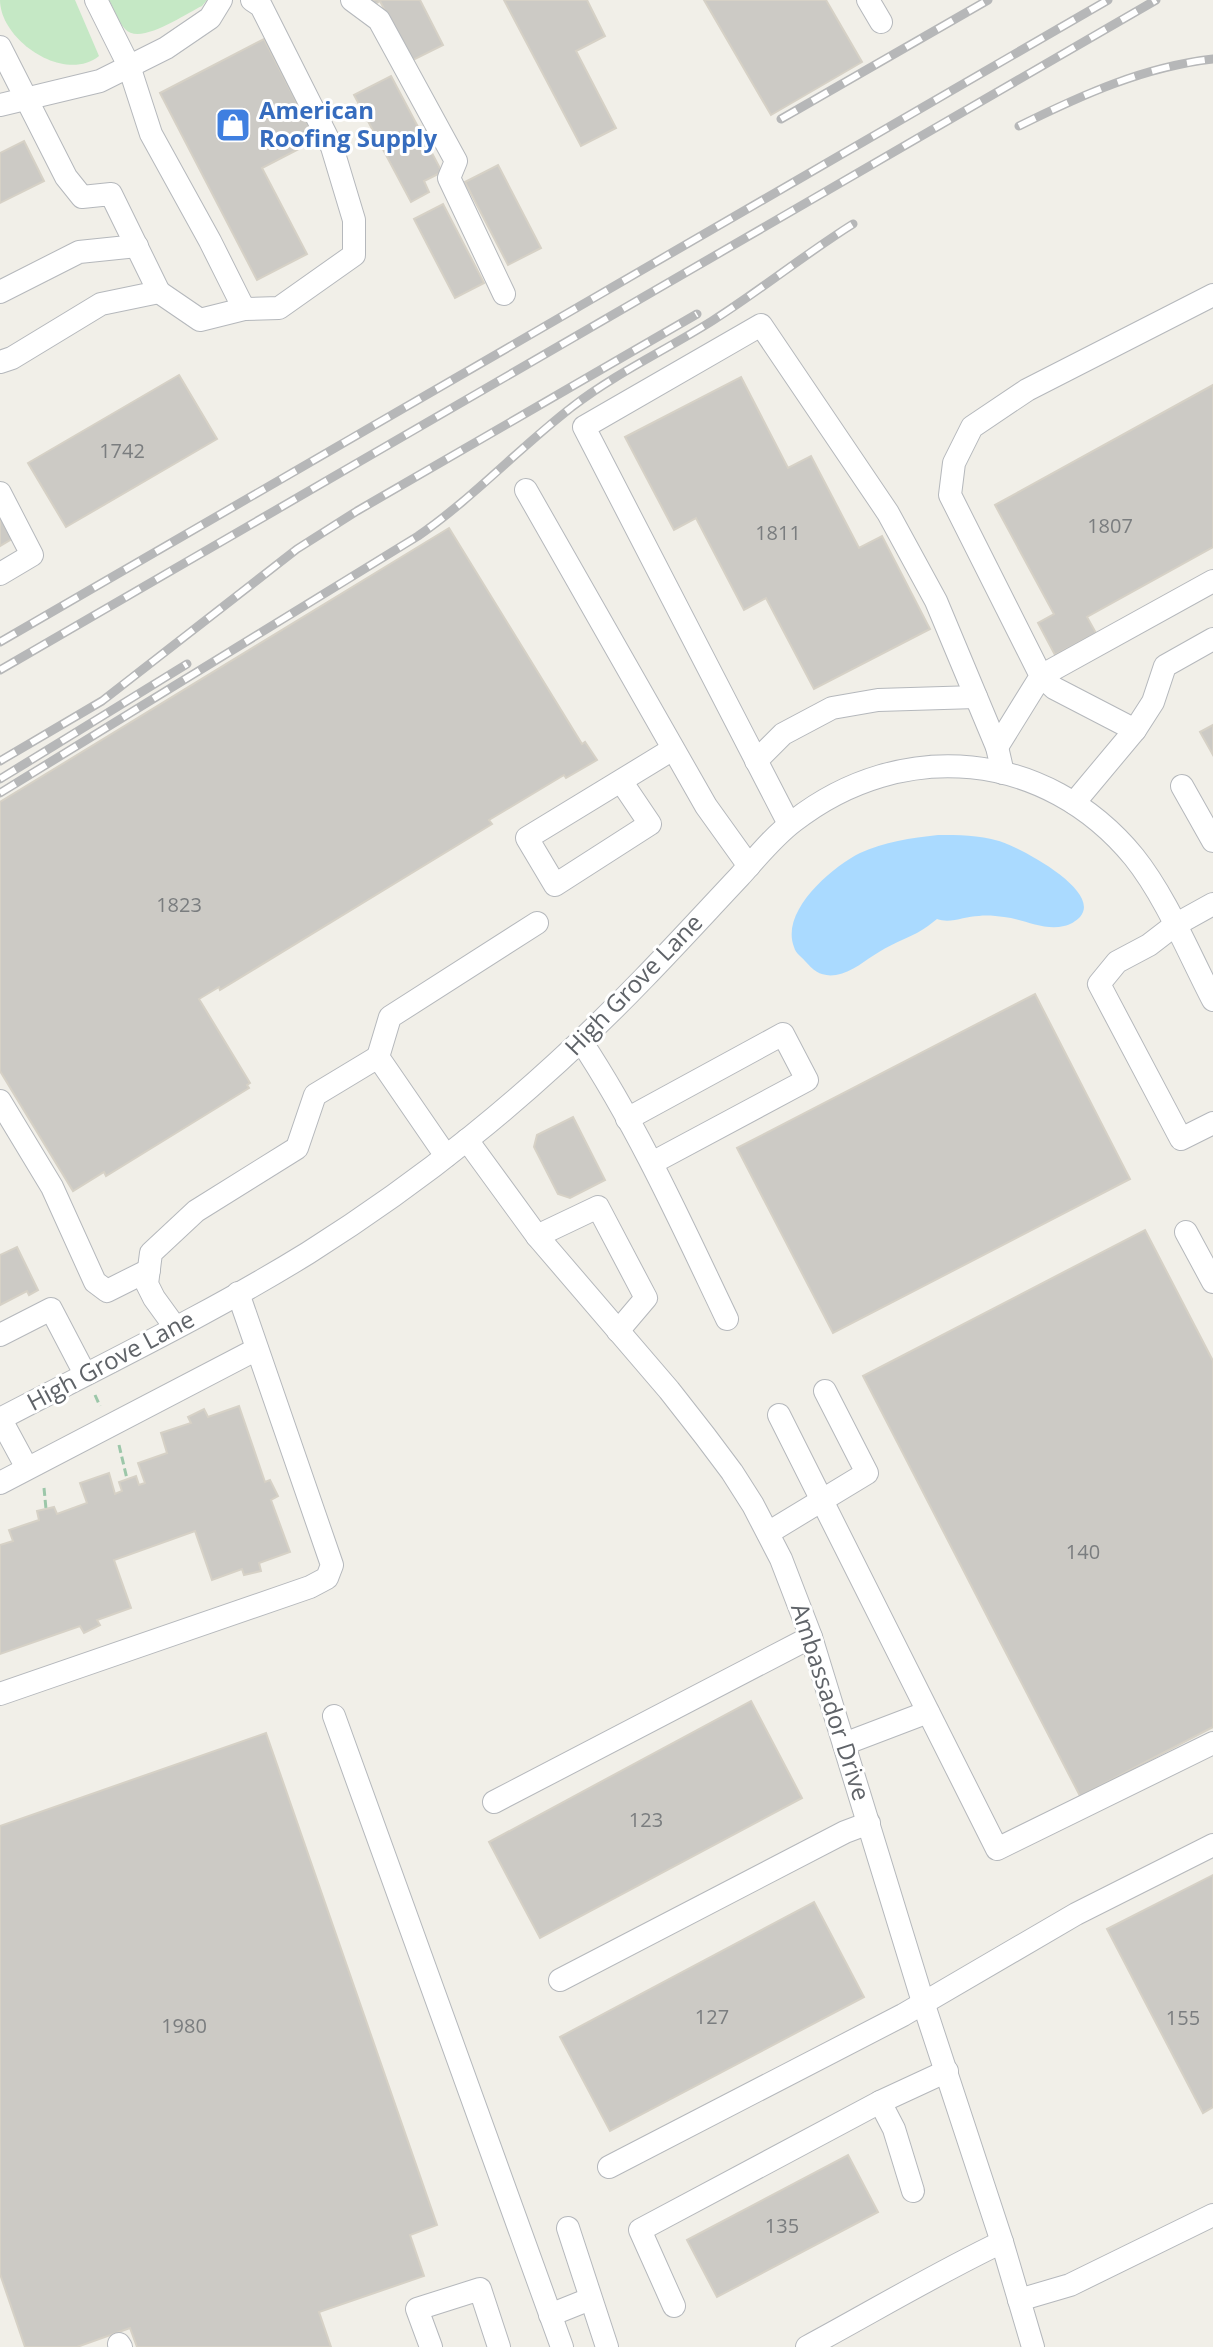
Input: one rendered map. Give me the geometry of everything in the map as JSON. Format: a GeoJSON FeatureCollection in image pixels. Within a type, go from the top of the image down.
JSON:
{"type":"FeatureCollection","features":[{"type":"Feature","properties":{"kind":"street"},"geometry":{"type":"LineString","coordinates":[[96,0],[129,66],[151,134],[244,309]]}},
{"type":"Feature","properties":{"kind":"street"},"geometry":{"type":"LineString","coordinates":[[0,105],[100,81],[166,48],[210,18],[221,0]]}},
{"type":"Feature","properties":{"kind":"street"},"geometry":{"type":"LineString","coordinates":[[0,47],[66,177],[82,197],[111,194],[159,292],[200,320],[244,309],[279,308],[354,255],[354,220],[332,147],[261,6],[252,0]]}},
{"type":"Feature","properties":{"kind":"street"},"geometry":{"type":"LineString","coordinates":[[352,0],[379,20],[456,161],[449,178],[504,294]]}},
{"type":"Feature","properties":{"kind":"street"},"geometry":{"type":"LineString","coordinates":[[868,0],[881,22]]}},
{"type":"Feature","properties":{"kind":"street"},"geometry":{"type":"LineString","coordinates":[[0,292],[79,252],[137,246]]}},
{"type":"Feature","properties":{"kind":"street"},"geometry":{"type":"LineString","coordinates":[[0,362],[12,358],[101,304],[159,292]]}},
{"type":"Feature","properties":{"kind":"street"},"geometry":{"type":"LineString","coordinates":[[1135,730],[1054,688],[1041,676],[950,495],[954,463],[972,427],[1027,390],[1213,295]]}},
{"type":"Feature","properties":{"kind":"street"},"geometry":{"type":"LineString","coordinates":[[789,824],[584,427],[761,325],[888,513],[936,601],[997,747],[1003,773]]}},
{"type":"Feature","properties":{"kind":"street"},"geometry":{"type":"LineString","coordinates":[[526,490],[706,806],[749,866]]}},
{"type":"Feature","properties":{"kind":"street"},"geometry":{"type":"LineString","coordinates":[[0,493],[32,555],[0,574]]}},
{"type":"Feature","properties":{"kind":"street"},"geometry":{"type":"LineString","coordinates":[[997,747],[1041,676],[1213,581]]}},
{"type":"Feature","properties":{"kind":"street"},"geometry":{"type":"LineString","coordinates":[[1074,803],[1135,730],[1153,702],[1165,666],[1213,639]]}},
{"type":"Feature","properties":{"kind":"street"},"geometry":{"type":"LineString","coordinates":[[756,761],[783,734],[832,708],[878,700],[976,697]]}},
{"type":"Feature","properties":{"kind":"street"},"geometry":{"type":"LineString","coordinates":[[621,781],[650,824],[555,885],[527,838],[673,749]]}},
{"type":"Feature","properties":{"kind":"street","name":"High Grove Lane"},"geometry":{"type":"LineString","coordinates":[[0,1419],[308,1253],[446,1156],[581,1041],[789,824],[832,795],[857,783],[895,771],[958,766],[1003,773],[1046,787],[1074,803],[1095,818],[1134,858],[1210,985]]}},
{"type":"Feature","properties":{"kind":"street"},"geometry":{"type":"LineString","coordinates":[[1182,786],[1213,841]]}},
{"type":"Feature","properties":{"kind":"street"},"geometry":{"type":"LineString","coordinates":[[1213,904],[1117,962],[1099,984],[1181,1139],[1213,1123]]}},
{"type":"Feature","properties":{"kind":"street"},"geometry":{"type":"LineString","coordinates":[[175,1327],[147,1284],[151,1253],[196,1211],[297,1148],[315,1095],[378,1057],[390,1017],[537,923]]}},
{"type":"Feature","properties":{"kind":"street"},"geometry":{"type":"LineString","coordinates":[[627,1119],[783,1034],[807,1080],[652,1163]]}},
{"type":"Feature","properties":{"kind":"street"},"geometry":{"type":"LineString","coordinates":[[581,1041],[610,1086],[652,1163],[727,1319]]}},
{"type":"Feature","properties":{"kind":"street"},"geometry":{"type":"LineString","coordinates":[[378,1057],[446,1156]]}},
{"type":"Feature","properties":{"kind":"street"},"geometry":{"type":"LineString","coordinates":[[0,1101],[52,1187],[95,1282],[107,1291],[149,1270]]}},
{"type":"Feature","properties":{"kind":"street","name":"Ambassador Drive"},"geometry":{"type":"LineString","coordinates":[[467,1140],[537,1236],[669,1390],[732,1472],[768,1533],[811,1637],[1033,2347]]}},
{"type":"Feature","properties":{"kind":"street"},"geometry":{"type":"LineString","coordinates":[[537,1236],[598,1207],[646,1298],[618,1331]]}},
{"type":"Feature","properties":{"kind":"street"},"geometry":{"type":"LineString","coordinates":[[1186,1232],[1213,1282]]}},
{"type":"Feature","properties":{"kind":"street"},"geometry":{"type":"LineString","coordinates":[[0,1694],[310,1587],[327,1578],[332,1565],[238,1293]]}},
{"type":"Feature","properties":{"kind":"street"},"geometry":{"type":"LineString","coordinates":[[0,1335],[51,1309],[85,1374]]}},
{"type":"Feature","properties":{"kind":"street"},"geometry":{"type":"LineString","coordinates":[[0,1483],[257,1349]]}},
{"type":"Feature","properties":{"kind":"street"},"geometry":{"type":"LineString","coordinates":[[768,1533],[867,1473],[825,1391]]}},
{"type":"Feature","properties":{"kind":"street"},"geometry":{"type":"LineString","coordinates":[[779,1415],[997,1849],[1213,1743]]}},
{"type":"Feature","properties":{"kind":"street"},"geometry":{"type":"LineString","coordinates":[[0,1419],[27,1468]]}},
{"type":"Feature","properties":{"kind":"street"},"geometry":{"type":"LineString","coordinates":[[494,1802],[811,1637]]}},
{"type":"Feature","properties":{"kind":"street"},"geometry":{"type":"LineString","coordinates":[[844,1744],[928,1712]]}},
{"type":"Feature","properties":{"kind":"street"},"geometry":{"type":"LineString","coordinates":[[334,1716],[562,2347]]}},
{"type":"Feature","properties":{"kind":"street"},"geometry":{"type":"LineString","coordinates":[[560,1980],[845,1832],[869,1823]]}},
{"type":"Feature","properties":{"kind":"street"},"geometry":{"type":"LineString","coordinates":[[609,2167],[903,2015],[1076,1914],[1213,1845]]}},
{"type":"Feature","properties":{"kind":"street"},"geometry":{"type":"LineString","coordinates":[[674,2306],[640,2230],[880,2102],[947,2071]]}},
{"type":"Feature","properties":{"kind":"street"},"geometry":{"type":"LineString","coordinates":[[880,2102],[894,2129],[913,2191]]}},
{"type":"Feature","properties":{"kind":"street"},"geometry":{"type":"LineString","coordinates":[[1019,2300],[1070,2285],[1213,2215]]}},
{"type":"Feature","properties":{"kind":"street"},"geometry":{"type":"LineString","coordinates":[[568,2228],[607,2347]]}},
{"type":"Feature","properties":{"kind":"street"},"geometry":{"type":"LineString","coordinates":[[807,2347],[926,2279],[1002,2242]]}},
{"type":"Feature","properties":{"kind":"street"},"geometry":{"type":"LineString","coordinates":[[431,2347],[417,2309],[480,2289],[499,2347]]}},
{"type":"Feature","properties":{"kind":"street"},"geometry":{"type":"LineString","coordinates":[[550,2315],[590,2299]]}},
{"type":"Feature","properties":{"kind":"path"},"geometry":{"type":"LineString","coordinates":[[95,1395],[104,1415]]}},
{"type":"Feature","properties":{"kind":"path"},"geometry":{"type":"LineString","coordinates":[[117,1442],[127,1479]]}},
{"type":"Feature","properties":{"kind":"path"},"geometry":{"type":"LineString","coordinates":[[44,1488],[46,1509]]}},
{"type":"Feature","properties":{"kind":"green space"},"geometry":{"type":"Polygon","coordinates":[[[0,0],[75,0],[99,56],[85,63],[69,65],[36,54],[11,30],[0,0]]]}},
{"type":"Feature","properties":{"kind":"green space"},"geometry":{"type":"Polygon","coordinates":[[[109,0],[207,0],[174,21],[141,34],[125,29],[109,0]]]}},
{"type":"Feature","properties":{"kind":"water"},"geometry":{"type":"Polygon","coordinates":[[[938,835],[976,836],[999,841],[1039,861],[1070,883],[1080,895],[1084,907],[1080,917],[1068,925],[1056,927],[992,916],[948,921],[937,919],[853,969],[836,975],[818,972],[797,953],[792,933],[794,919],[801,905],[823,879],[860,853],[908,839],[938,835]]]}},
{"type":"Feature","properties":{"kind":"building"},"geometry":{"type":"Polygon","coordinates":[[[369,0],[420,0],[443,45],[411,61],[380,1],[372,6],[369,0]]]}},
{"type":"Feature","properties":{"kind":"building"},"geometry":{"type":"Polygon","coordinates":[[[504,0],[587,0],[605,36],[576,51],[616,128],[581,146],[504,0]]]}},
{"type":"Feature","properties":{"kind":"building"},"geometry":{"type":"Polygon","coordinates":[[[704,0],[826,0],[862,62],[771,115],[704,0]]]}},
{"type":"Feature","properties":{"kind":"building"},"geometry":{"type":"Polygon","coordinates":[[[264,39],[316,140],[262,168],[307,254],[257,280],[160,93],[264,39]]]}},
{"type":"Feature","properties":{"kind":"building"},"geometry":{"type":"Polygon","coordinates":[[[391,76],[442,172],[424,181],[429,192],[411,202],[354,95],[391,76]]]}},
{"type":"Feature","properties":{"kind":"building"},"geometry":{"type":"Polygon","coordinates":[[[24,141],[44,181],[0,203],[0,153],[24,141]]]}},
{"type":"Feature","properties":{"kind":"building"},"geometry":{"type":"Polygon","coordinates":[[[498,165],[541,248],[508,265],[465,182],[498,165]]]}},
{"type":"Feature","properties":{"kind":"building"},"geometry":{"type":"Polygon","coordinates":[[[443,204],[484,283],[455,298],[414,219],[443,204]]]}},
{"type":"Feature","properties":{"kind":"building"},"geometry":{"type":"Polygon","coordinates":[[[179,375],[217,439],[66,527],[28,463],[179,375]]]}},
{"type":"Feature","properties":{"kind":"building"},"geometry":{"type":"Polygon","coordinates":[[[741,377],[788,468],[811,456],[859,548],[882,536],[930,629],[814,689],[766,598],[744,610],[696,518],[674,530],[625,437],[741,377]]]}},
{"type":"Feature","properties":{"kind":"building"},"geometry":{"type":"Polygon","coordinates":[[[1213,385],[1213,547],[1087,617],[1096,633],[1055,655],[1038,623],[1054,614],[995,505],[1213,385]]]}},
{"type":"Feature","properties":{"kind":"building"},"geometry":{"type":"Polygon","coordinates":[[[0,517],[12,539],[0,546],[0,517]]]}},
{"type":"Feature","properties":{"kind":"building"},"geometry":{"type":"Polygon","coordinates":[[[449,528],[582,744],[585,742],[597,760],[566,778],[564,775],[489,820],[492,824],[220,990],[219,987],[199,999],[250,1083],[247,1085],[249,1088],[106,1176],[104,1172],[73,1191],[0,1071],[0,802],[449,528]]]}},
{"type":"Feature","properties":{"kind":"building"},"geometry":{"type":"Polygon","coordinates":[[[1213,725],[1213,755],[1200,732],[1213,725]]]}},
{"type":"Feature","properties":{"kind":"building"},"geometry":{"type":"Polygon","coordinates":[[[1035,994],[1130,1179],[833,1333],[737,1148],[1035,994]]]}},
{"type":"Feature","properties":{"kind":"building"},"geometry":{"type":"Polygon","coordinates":[[[573,1117],[605,1180],[570,1198],[558,1194],[534,1147],[537,1135],[573,1117]]]}},
{"type":"Feature","properties":{"kind":"building"},"geometry":{"type":"Polygon","coordinates":[[[1145,1230],[1213,1361],[1213,1727],[1080,1796],[863,1376],[1145,1230]]]}},
{"type":"Feature","properties":{"kind":"building"},"geometry":{"type":"Polygon","coordinates":[[[17,1247],[38,1290],[29,1295],[27,1291],[0,1305],[0,1255],[17,1247]]]}},
{"type":"Feature","properties":{"kind":"building"},"geometry":{"type":"Polygon","coordinates":[[[239,1406],[265,1482],[270,1480],[278,1496],[271,1500],[290,1552],[259,1563],[261,1571],[244,1575],[242,1569],[212,1580],[195,1531],[114,1560],[131,1608],[97,1620],[100,1625],[84,1633],[80,1626],[0,1654],[0,1545],[13,1541],[9,1530],[39,1520],[37,1511],[54,1507],[57,1514],[87,1503],[80,1483],[109,1473],[115,1494],[122,1491],[119,1482],[136,1476],[139,1485],[145,1483],[138,1463],[167,1453],[161,1433],[191,1423],[188,1417],[204,1409],[208,1417],[239,1406]]]}},
{"type":"Feature","properties":{"kind":"building"},"geometry":{"type":"Polygon","coordinates":[[[751,1701],[802,1798],[540,1938],[489,1842],[751,1701]]]}},
{"type":"Feature","properties":{"kind":"building"},"geometry":{"type":"Polygon","coordinates":[[[266,1733],[437,2225],[410,2235],[424,2276],[319,2312],[331,2347],[137,2347],[130,2328],[77,2347],[25,2347],[0,2274],[0,1826],[266,1733]]]}},
{"type":"Feature","properties":{"kind":"building"},"geometry":{"type":"Polygon","coordinates":[[[1213,1875],[1213,2107],[1203,2113],[1107,1929],[1213,1875]]]}},
{"type":"Feature","properties":{"kind":"building"},"geometry":{"type":"Polygon","coordinates":[[[814,1902],[864,1997],[610,2131],[560,2037],[814,1902]]]}},
{"type":"Feature","properties":{"kind":"building"},"geometry":{"type":"Polygon","coordinates":[[[848,2155],[878,2212],[717,2297],[687,2240],[848,2155]]]}},
{"type":"Feature","properties":{"kind":"railway"},"geometry":{"type":"LineString","coordinates":[[781,119],[988,0]]}},
{"type":"Feature","properties":{"kind":"railway"},"geometry":{"type":"LineString","coordinates":[[0,642],[1108,0]]}},
{"type":"Feature","properties":{"kind":"railway"},"geometry":{"type":"LineString","coordinates":[[0,670],[1156,0]]}},
{"type":"Feature","properties":{"kind":"railway"},"geometry":{"type":"LineString","coordinates":[[1019,126],[1090,93],[1137,76],[1213,59]]}},
{"type":"Feature","properties":{"kind":"railway"},"geometry":{"type":"LineString","coordinates":[[0,793],[418,536],[589,395],[712,321],[853,224]]}},
{"type":"Feature","properties":{"kind":"railway"},"geometry":{"type":"LineString","coordinates":[[0,761],[102,701],[297,549],[697,314]]}},
{"type":"Feature","properties":{"kind":"railway"},"geometry":{"type":"LineString","coordinates":[[0,779],[187,664]]}},
{"type":"Feature","properties":{"kind":"place","name":"American Roofing Supply"},"geometry":{"type":"Point","coordinates":[233,125]}}]}
